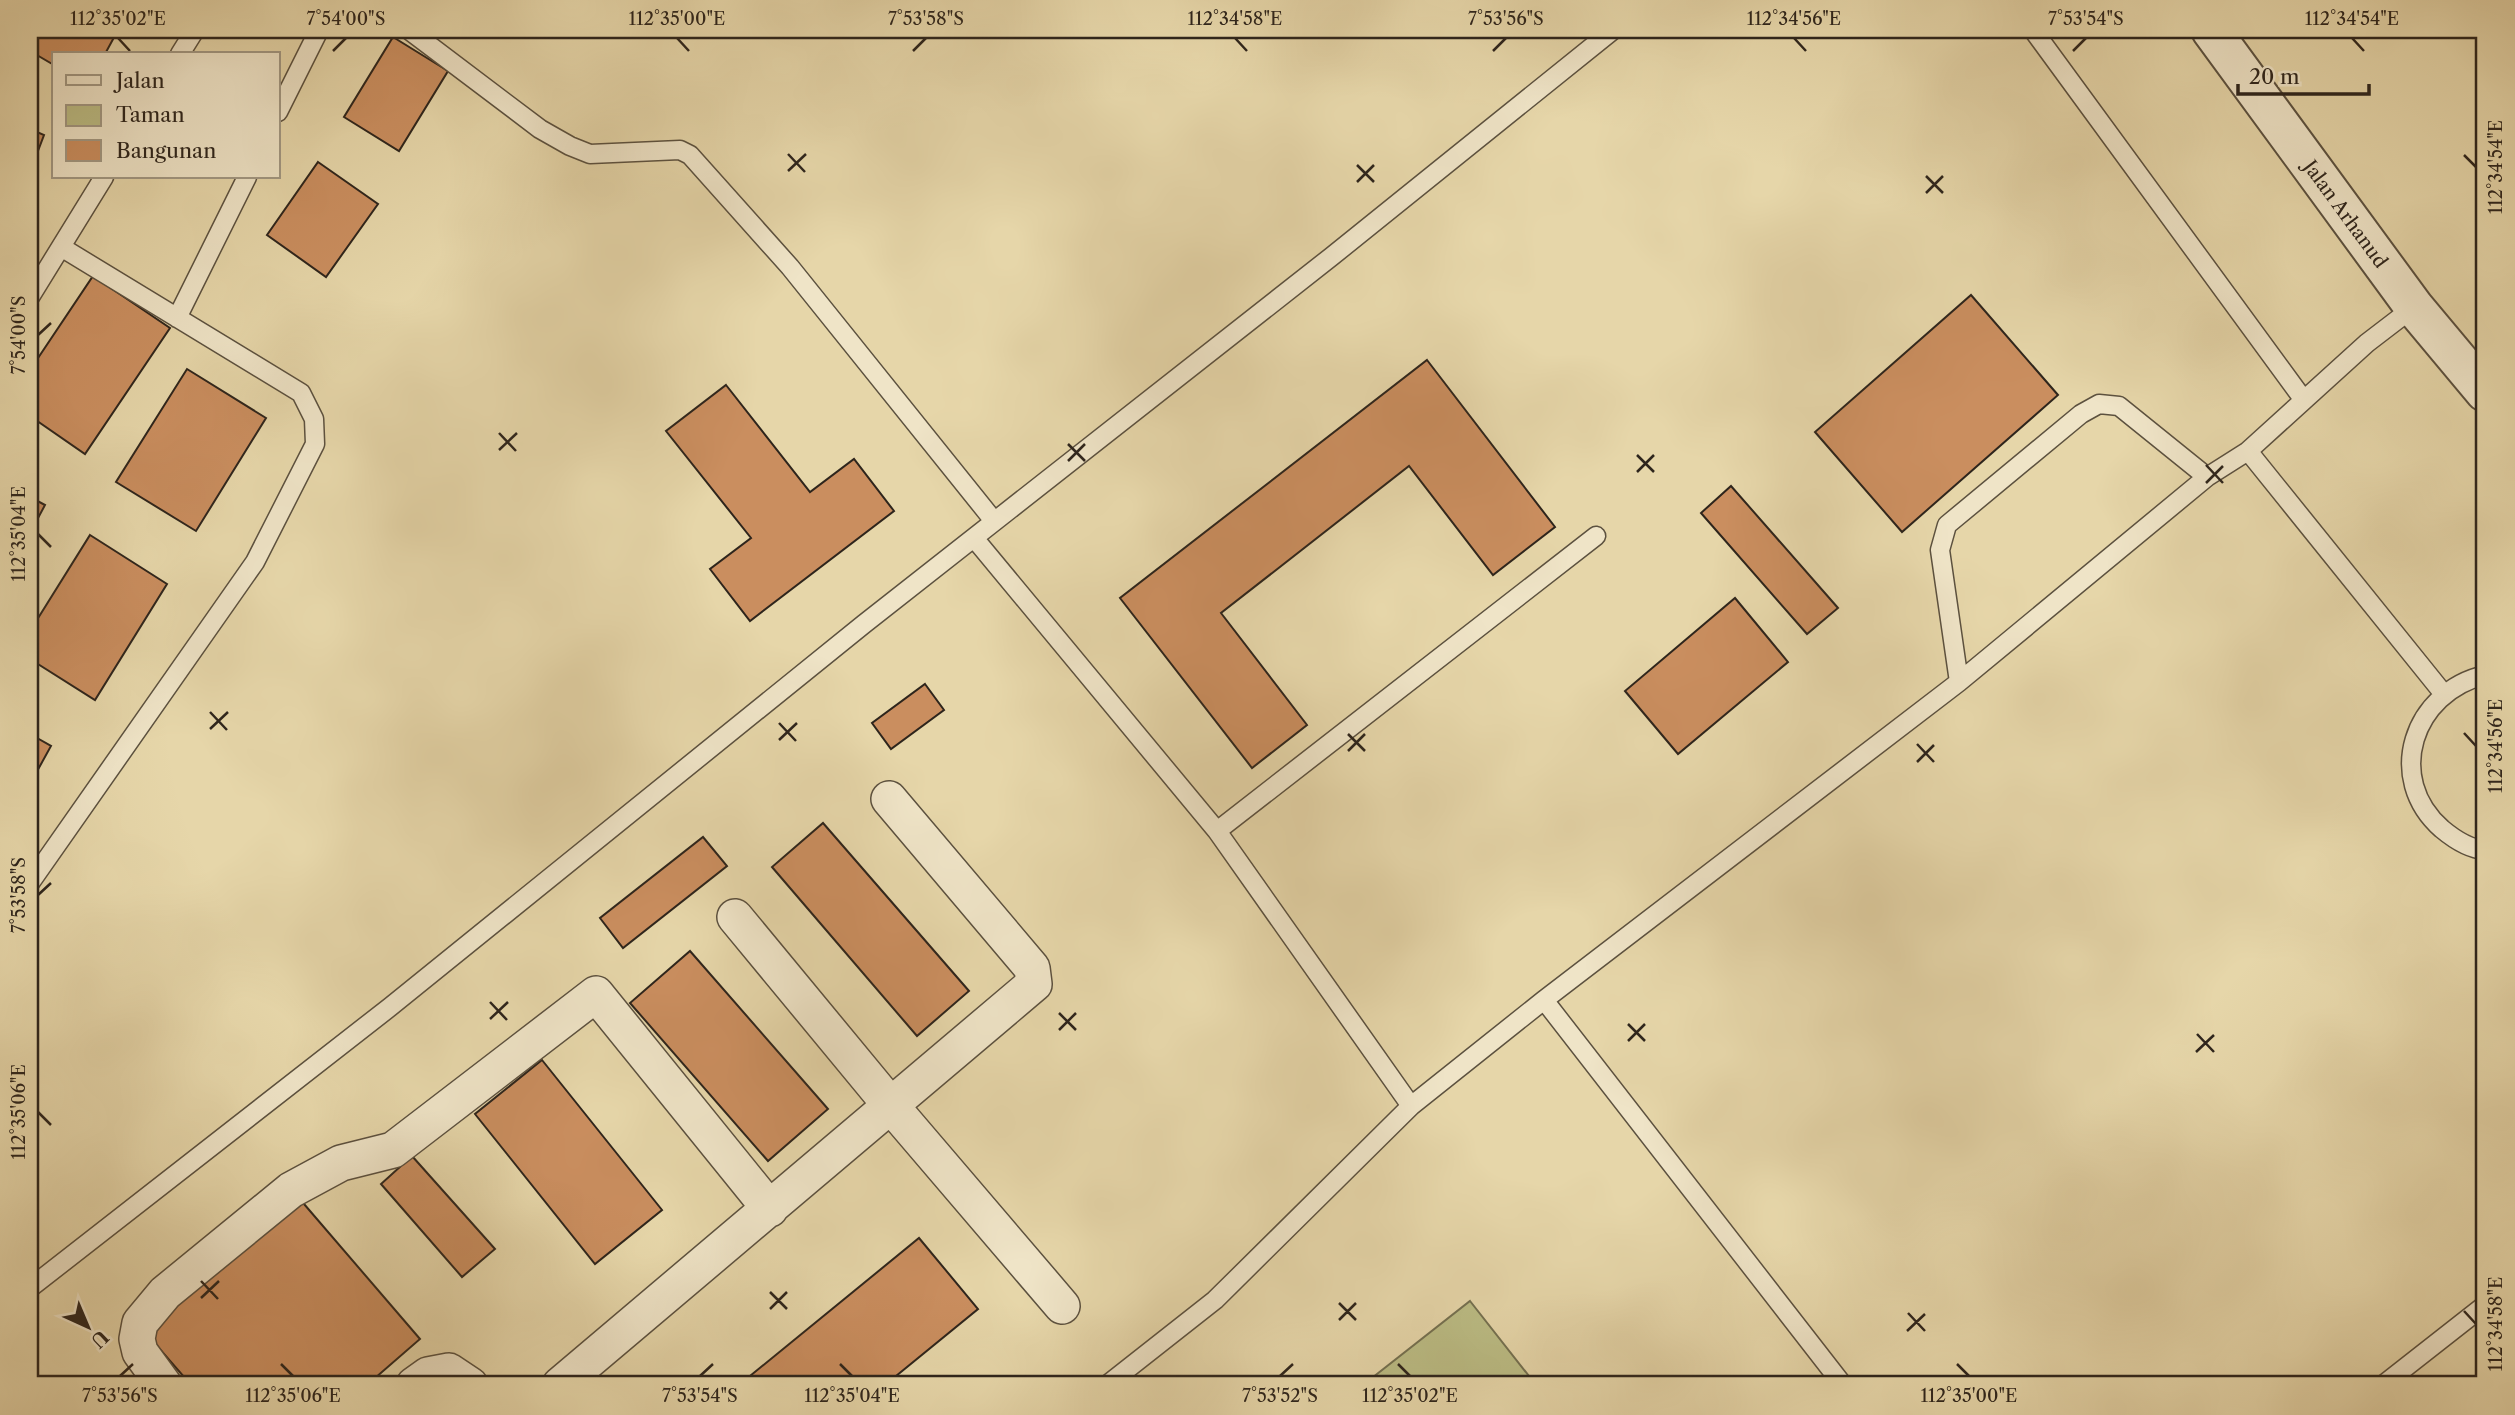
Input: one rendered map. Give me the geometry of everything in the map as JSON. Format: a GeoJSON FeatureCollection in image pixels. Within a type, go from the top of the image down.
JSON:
{"type":"FeatureCollection","features":[{"type":"Feature","properties":{"kind":"street","name":"Jalan Arhanud"},"geometry":{"type":"LineString","coordinates":[[2211,30],[2414,307],[2485,392]]}},
{"type":"Feature","properties":{"kind":"street"},"geometry":{"type":"LineString","coordinates":[[560,1385],[892,1107],[1034,984],[1032,968],[889,799]]}},
{"type":"Feature","properties":{"kind":"street"},"geometry":{"type":"LineString","coordinates":[[736,917],[892,1107],[1062,1306]]}},
{"type":"Feature","properties":{"kind":"street"},"geometry":{"type":"LineString","coordinates":[[164,1385],[140,1352],[137,1339],[140,1323],[165,1293],[291,1190],[341,1163],[393,1150],[596,994],[770,1209]]}},
{"type":"Feature","properties":{"kind":"street"},"geometry":{"type":"LineString","coordinates":[[414,1385],[428,1375],[449,1371],[470,1385]]}},
{"type":"Feature","properties":{"kind":"lane"},"geometry":{"type":"LineString","coordinates":[[181,52],[195,30]]}},
{"type":"Feature","properties":{"kind":"lane"},"geometry":{"type":"LineString","coordinates":[[280,109],[319,30]]}},
{"type":"Feature","properties":{"kind":"lane"},"geometry":{"type":"LineString","coordinates":[[408,30],[540,129],[570,146],[590,154],[680,150],[690,155],[790,267],[994,521]]}},
{"type":"Feature","properties":{"kind":"lane"},"geometry":{"type":"LineString","coordinates":[[30,1288],[390,1007],[864,624],[1331,257],[1613,30]]}},
{"type":"Feature","properties":{"kind":"lane"},"geometry":{"type":"LineString","coordinates":[[2033,30],[2303,399]]}},
{"type":"Feature","properties":{"kind":"lane"},"geometry":{"type":"LineString","coordinates":[[30,297],[103,178]]}},
{"type":"Feature","properties":{"kind":"lane"},"geometry":{"type":"LineString","coordinates":[[177,318],[247,178]]}},
{"type":"Feature","properties":{"kind":"lane"},"geometry":{"type":"LineString","coordinates":[[30,883],[255,562],[315,444],[314,419],[301,393],[61,247]]}},
{"type":"Feature","properties":{"kind":"lane"},"geometry":{"type":"LineString","coordinates":[[1107,1385],[1215,1300],[1411,1106],[1544,1000],[1959,682],[2207,477],[2248,451],[2367,343],[2414,307]]}},
{"type":"Feature","properties":{"kind":"lane"},"geometry":{"type":"LineString","coordinates":[[1959,682],[1940,550],[1947,525],[1967,508],[2081,414],[2099,404],[2119,406],[2207,477]]}},
{"type":"Feature","properties":{"kind":"lane"},"geometry":{"type":"LineString","coordinates":[[2248,451],[2443,693]]}},
{"type":"Feature","properties":{"kind":"lane"},"geometry":{"type":"LineString","coordinates":[[1217,831],[1596,536]]}},
{"type":"Feature","properties":{"kind":"lane"},"geometry":{"type":"LineString","coordinates":[[974,538],[1217,831],[1411,1106]]}},
{"type":"Feature","properties":{"kind":"lane"},"geometry":{"type":"LineString","coordinates":[[2485,675],[2468,679],[2443,693],[2425,715],[2414,740],[2411,768],[2417,795],[2432,820],[2452,838],[2485,850]]}},
{"type":"Feature","properties":{"kind":"lane"},"geometry":{"type":"LineString","coordinates":[[1544,1000],[1843,1385]]}},
{"type":"Feature","properties":{"kind":"lane"},"geometry":{"type":"LineString","coordinates":[[2384,1385],[2485,1305]]}},
{"type":"Feature","properties":{"kind":"green space"},"geometry":{"type":"Polygon","coordinates":[[[1470,1301],[1536,1385],[1363,1385],[1470,1301]]]}},
{"type":"Feature","properties":{"kind":"building"},"geometry":{"type":"Polygon","coordinates":[[[34,30],[118,30],[106,52],[52,52],[52,64],[30,51],[30,38],[34,30]]]}},
{"type":"Feature","properties":{"kind":"building"},"geometry":{"type":"Polygon","coordinates":[[[393,37],[448,71],[399,151],[344,117],[393,37]]]}},
{"type":"Feature","properties":{"kind":"building"},"geometry":{"type":"Polygon","coordinates":[[[30,129],[44,135],[30,172],[30,129]]]}},
{"type":"Feature","properties":{"kind":"building"},"geometry":{"type":"Polygon","coordinates":[[[318,162],[378,204],[326,277],[267,235],[318,162]]]}},
{"type":"Feature","properties":{"kind":"building"},"geometry":{"type":"Polygon","coordinates":[[[93,276],[170,328],[85,454],[30,416],[30,370],[93,276]]]}},
{"type":"Feature","properties":{"kind":"building"},"geometry":{"type":"Polygon","coordinates":[[[1971,295],[2058,395],[1902,532],[1815,432],[1971,295]]]}},
{"type":"Feature","properties":{"kind":"building"},"geometry":{"type":"Polygon","coordinates":[[[1427,360],[1555,527],[1493,575],[1409,466],[1221,613],[1307,725],[1252,768],[1120,598],[1427,360]]]}},
{"type":"Feature","properties":{"kind":"building"},"geometry":{"type":"Polygon","coordinates":[[[187,369],[266,418],[196,531],[116,482],[187,369]]]}},
{"type":"Feature","properties":{"kind":"building"},"geometry":{"type":"Polygon","coordinates":[[[726,385],[810,492],[854,459],[894,511],[750,621],[710,569],[751,538],[666,431],[726,385]]]}},
{"type":"Feature","properties":{"kind":"building"},"geometry":{"type":"Polygon","coordinates":[[[1731,486],[1838,608],[1807,634],[1701,513],[1731,486]]]}},
{"type":"Feature","properties":{"kind":"building"},"geometry":{"type":"Polygon","coordinates":[[[30,497],[45,505],[30,533],[30,497]]]}},
{"type":"Feature","properties":{"kind":"building"},"geometry":{"type":"Polygon","coordinates":[[[90,535],[167,584],[95,700],[30,659],[30,631],[90,535]]]}},
{"type":"Feature","properties":{"kind":"building"},"geometry":{"type":"Polygon","coordinates":[[[1735,598],[1788,662],[1678,754],[1625,691],[1735,598]]]}},
{"type":"Feature","properties":{"kind":"building"},"geometry":{"type":"Polygon","coordinates":[[[925,684],[944,710],[891,749],[872,723],[925,684]]]}},
{"type":"Feature","properties":{"kind":"building"},"geometry":{"type":"Polygon","coordinates":[[[30,734],[51,746],[30,784],[30,734]]]}},
{"type":"Feature","properties":{"kind":"building"},"geometry":{"type":"Polygon","coordinates":[[[823,823],[969,991],[917,1036],[772,867],[823,823]]]}},
{"type":"Feature","properties":{"kind":"building"},"geometry":{"type":"Polygon","coordinates":[[[703,837],[727,866],[623,948],[600,918],[703,837]]]}},
{"type":"Feature","properties":{"kind":"building"},"geometry":{"type":"Polygon","coordinates":[[[690,951],[828,1109],[768,1161],[630,1003],[690,951]]]}},
{"type":"Feature","properties":{"kind":"building"},"geometry":{"type":"Polygon","coordinates":[[[542,1060],[662,1210],[595,1264],[475,1114],[542,1060]]]}},
{"type":"Feature","properties":{"kind":"building"},"geometry":{"type":"Polygon","coordinates":[[[412,1156],[495,1249],[462,1277],[381,1184],[412,1156]]]}},
{"type":"Feature","properties":{"kind":"building"},"geometry":{"type":"Polygon","coordinates":[[[298,1197],[420,1339],[367,1385],[191,1385],[144,1331],[298,1197]]]}},
{"type":"Feature","properties":{"kind":"building"},"geometry":{"type":"Polygon","coordinates":[[[919,1238],[978,1309],[885,1385],[739,1385],[919,1238]]]}}]}
